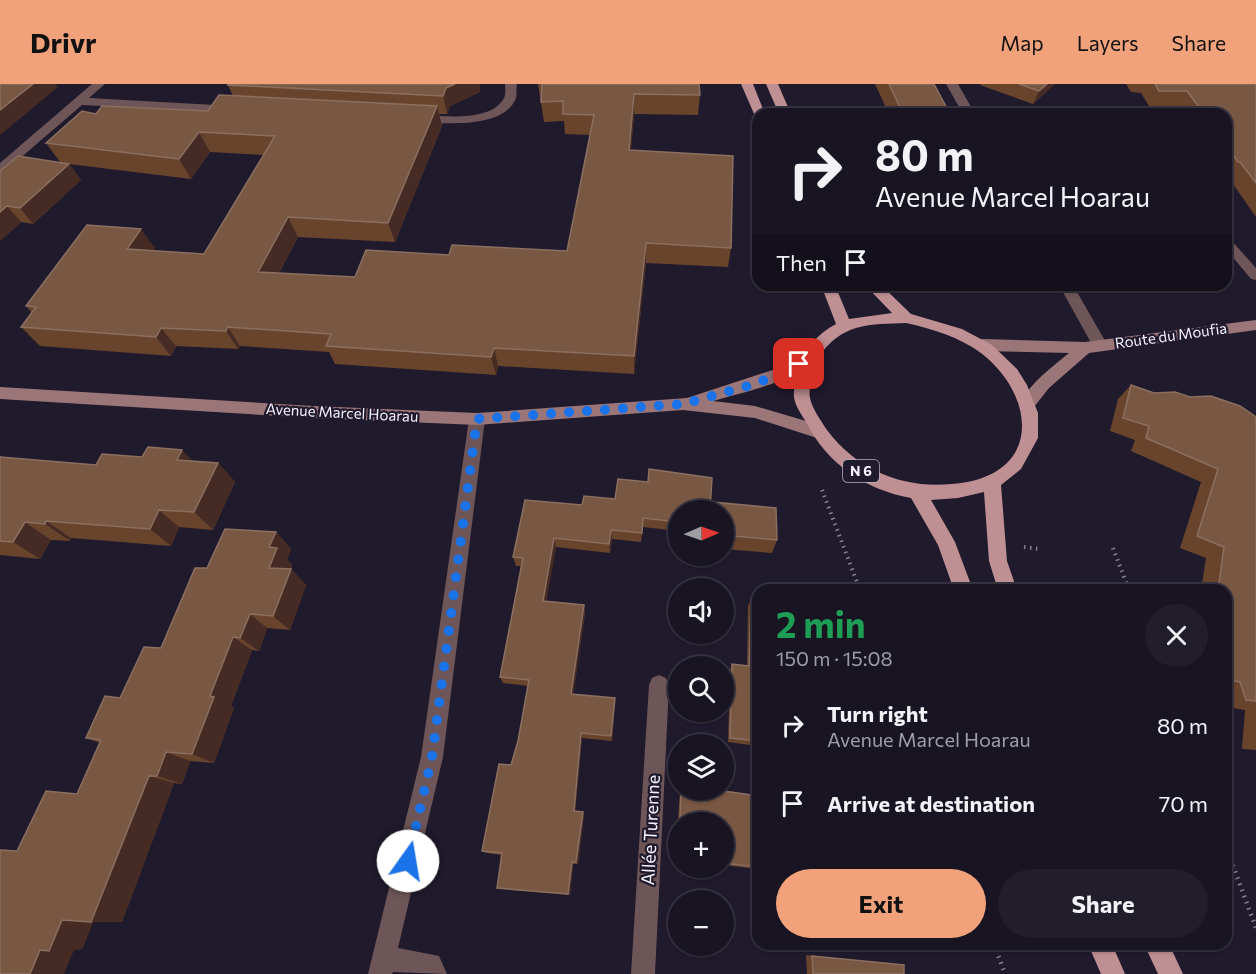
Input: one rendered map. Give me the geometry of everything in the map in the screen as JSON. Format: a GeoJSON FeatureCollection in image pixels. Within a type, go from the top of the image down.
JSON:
{"type":"FeatureCollection","features":[{"type":"Feature","properties":{"kind":"main road"},"geometry":{"type":"LineString","coordinates":[[747,84],[757,108]]}},
{"type":"Feature","properties":{"kind":"main road"},"geometry":{"type":"LineString","coordinates":[[772,84],[782,108]]}},
{"type":"Feature","properties":{"kind":"main road"},"geometry":{"type":"LineString","coordinates":[[830,291],[844,327]]}},
{"type":"Feature","properties":{"kind":"main road"},"geometry":{"type":"LineString","coordinates":[[878,291],[906,318]]}},
{"type":"Feature","properties":{"kind":"main road","name":"N 6"},"geometry":{"type":"LineString","coordinates":[[906,318],[933,323],[958,332],[982,345],[1011,371],[1028,403],[1032,426],[1027,448],[1013,467],[992,482],[957,492],[917,492],[879,481],[846,463],[817,431],[802,396],[809,357],[819,344],[844,327],[873,319],[906,318]]}},
{"type":"Feature","properties":{"kind":"main road","name":"Route du Moufia"},"geometry":{"type":"LineString","coordinates":[[982,345],[1092,347],[1256,325]]}},
{"type":"Feature","properties":{"kind":"main road"},"geometry":{"type":"LineString","coordinates":[[1028,403],[1043,384],[1092,347]]}},
{"type":"Feature","properties":{"kind":"main road","name":"Avenue Marcel Hoarau"},"geometry":{"type":"LineString","coordinates":[[683,404],[752,385],[788,371],[809,357]]}},
{"type":"Feature","properties":{"kind":"main road","name":"Avenue Marcel Hoarau"},"geometry":{"type":"LineString","coordinates":[[0,393],[314,412],[477,419],[683,404],[755,412],[817,431]]}},
{"type":"Feature","properties":{"kind":"main road"},"geometry":{"type":"LineString","coordinates":[[992,482],[998,561],[1006,584]]}},
{"type":"Feature","properties":{"kind":"main road"},"geometry":{"type":"LineString","coordinates":[[917,492],[946,542],[962,584]]}},
{"type":"Feature","properties":{"kind":"main road"},"geometry":{"type":"LineString","coordinates":[[1103,950],[1113,974]]}},
{"type":"Feature","properties":{"kind":"main road"},"geometry":{"type":"LineString","coordinates":[[1159,950],[1171,974]]}},
{"type":"Feature","properties":{"kind":"street"},"geometry":{"type":"LineString","coordinates":[[0,169],[99,84]]}},
{"type":"Feature","properties":{"kind":"street"},"geometry":{"type":"LineString","coordinates":[[403,118],[462,121],[497,112],[510,98],[511,84]]}},
{"type":"Feature","properties":{"kind":"street"},"geometry":{"type":"LineString","coordinates":[[952,84],[966,108]]}},
{"type":"Feature","properties":{"kind":"street"},"geometry":{"type":"LineString","coordinates":[[79,101],[250,110]]}},
{"type":"Feature","properties":{"kind":"street"},"geometry":{"type":"LineString","coordinates":[[1069,291],[1092,347]]}},
{"type":"Feature","properties":{"kind":"street"},"geometry":{"type":"LineString","coordinates":[[435,974],[430,965],[382,966],[432,757],[477,419]]}},
{"type":"Feature","properties":{"kind":"street","name":"Allée Turenne"},"geometry":{"type":"LineString","coordinates":[[643,974],[658,685]]}},
{"type":"Feature","properties":{"kind":"lane"},"geometry":{"type":"LineString","coordinates":[[1232,249],[1256,276]]}},
{"type":"Feature","properties":{"kind":"path"},"geometry":{"type":"LineString","coordinates":[[822,490],[858,584]]}},
{"type":"Feature","properties":{"kind":"path"},"geometry":{"type":"LineString","coordinates":[[1113,548],[1127,584]]}},
{"type":"Feature","properties":{"kind":"path"},"geometry":{"type":"LineString","coordinates":[[1232,863],[1256,928]]}},
{"type":"Feature","properties":{"kind":"path"},"geometry":{"type":"LineString","coordinates":[[996,950],[1005,974]]}},
{"type":"Feature","properties":{"kind":"building"},"geometry":{"type":"Polygon","coordinates":[[[0,84],[33,84],[0,110],[0,84]]]}},
{"type":"Feature","properties":{"kind":"building"},"geometry":{"type":"Polygon","coordinates":[[[229,84],[455,84],[446,88],[443,96],[229,84]]]}},
{"type":"Feature","properties":{"kind":"building"},"geometry":{"type":"Polygon","coordinates":[[[542,84],[699,84],[700,95],[634,94],[629,150],[733,156],[731,248],[646,243],[634,356],[494,348],[491,357],[326,346],[331,334],[228,327],[226,331],[161,328],[156,337],[21,327],[36,307],[26,306],[87,225],[141,229],[127,249],[204,254],[275,136],[199,132],[179,159],[46,143],[82,111],[96,114],[102,106],[208,111],[219,95],[437,106],[388,223],[288,217],[258,272],[355,277],[366,250],[449,255],[452,245],[567,251],[594,115],[563,114],[563,101],[541,102],[542,84]]]}},
{"type":"Feature","properties":{"kind":"building"},"geometry":{"type":"Polygon","coordinates":[[[889,84],[934,84],[947,108],[900,108],[889,84]]]}},
{"type":"Feature","properties":{"kind":"building"},"geometry":{"type":"Polygon","coordinates":[[[1019,84],[1047,84],[1039,91],[1019,84]]]}},
{"type":"Feature","properties":{"kind":"building"},"geometry":{"type":"Polygon","coordinates":[[[1155,84],[1256,84],[1256,183],[1232,153],[1232,108],[1200,108],[1187,91],[1159,91],[1155,84]]]}},
{"type":"Feature","properties":{"kind":"building"},"geometry":{"type":"Polygon","coordinates":[[[18,156],[69,164],[20,208],[7,206],[0,212],[0,171],[18,156]]]}},
{"type":"Feature","properties":{"kind":"building"},"geometry":{"type":"Polygon","coordinates":[[[1131,385],[1154,393],[1175,392],[1190,397],[1211,396],[1240,406],[1256,417],[1256,701],[1246,700],[1240,682],[1232,680],[1232,584],[1219,584],[1224,547],[1197,536],[1218,469],[1146,438],[1149,426],[1123,418],[1131,385]]]}},
{"type":"Feature","properties":{"kind":"building"},"geometry":{"type":"Polygon","coordinates":[[[148,447],[182,450],[177,460],[218,463],[194,512],[159,510],[150,529],[46,521],[45,524],[25,522],[13,542],[0,541],[0,457],[96,465],[102,454],[142,457],[148,447]]]}},
{"type":"Feature","properties":{"kind":"building"},"geometry":{"type":"Polygon","coordinates":[[[649,469],[712,478],[711,500],[668,500],[668,521],[643,518],[642,533],[611,530],[609,544],[554,538],[543,601],[584,605],[571,694],[615,698],[611,736],[581,733],[574,811],[583,812],[576,862],[572,862],[568,894],[497,888],[502,853],[482,851],[499,764],[511,765],[518,741],[529,680],[500,677],[523,558],[513,557],[525,500],[582,505],[584,496],[615,499],[618,479],[648,482],[649,469]]]}},
{"type":"Feature","properties":{"kind":"building"},"geometry":{"type":"Polygon","coordinates":[[[734,504],[776,508],[777,540],[734,536],[734,504]]]}},
{"type":"Feature","properties":{"kind":"building"},"geometry":{"type":"Polygon","coordinates":[[[225,529],[276,532],[269,547],[277,548],[269,568],[291,569],[273,616],[250,614],[240,638],[233,637],[210,696],[214,697],[192,754],[166,752],[157,776],[149,776],[91,922],[62,920],[49,951],[40,950],[30,974],[0,974],[0,850],[17,851],[46,791],[77,794],[101,740],[86,738],[105,696],[120,698],[144,647],[161,648],[195,568],[207,568],[225,529]]]}},
{"type":"Feature","properties":{"kind":"building"},"geometry":{"type":"Polygon","coordinates":[[[752,599],[752,740],[734,738],[734,734],[730,734],[730,722],[734,722],[734,664],[749,666],[752,599]]]}},
{"type":"Feature","properties":{"kind":"building"},"geometry":{"type":"Polygon","coordinates":[[[734,792],[752,795],[752,866],[734,864],[734,812],[680,812],[681,800],[734,800],[734,792]]]}},
{"type":"Feature","properties":{"kind":"building"},"geometry":{"type":"Polygon","coordinates":[[[812,956],[904,965],[904,974],[813,974],[812,956]]]}},
{"type":"Feature","properties":{"kind":"route"},"geometry":{"type":"LineString","coordinates":[[408,861],[432,757],[477,419],[683,404],[752,385],[788,371],[799,364]]}}]}
